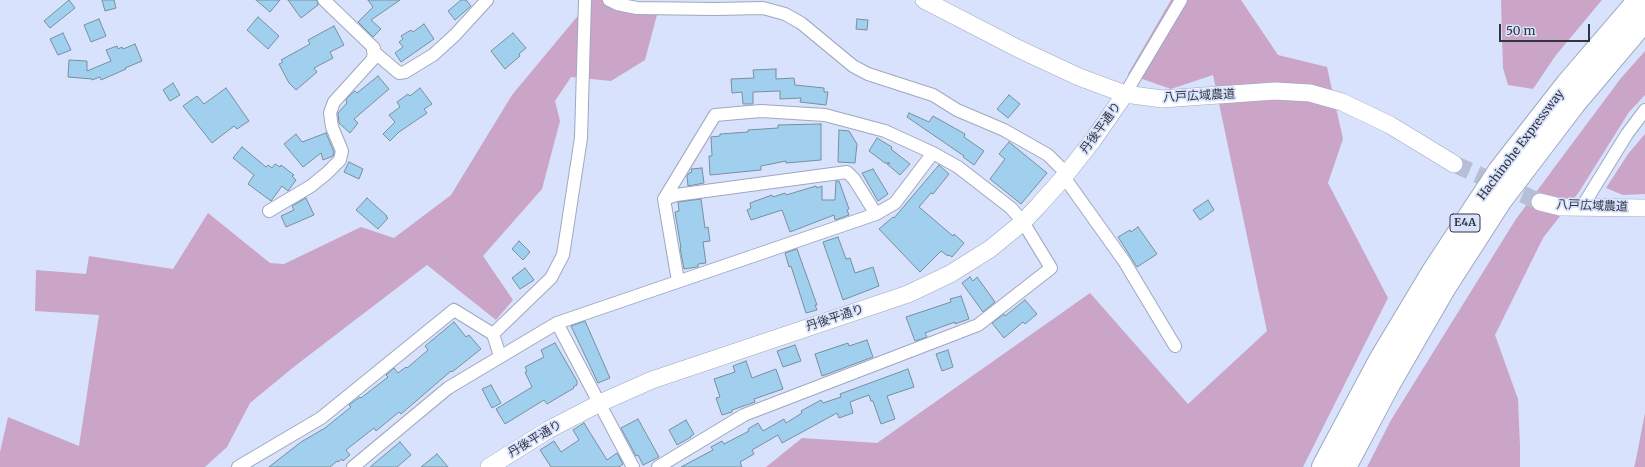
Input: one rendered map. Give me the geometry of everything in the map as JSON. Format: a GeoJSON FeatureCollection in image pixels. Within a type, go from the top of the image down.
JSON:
{"type":"FeatureCollection","features":[{"type":"Feature","properties":{"kind":"highway","name":"Hachinohe Expressway"},"geometry":{"type":"LineString","coordinates":[[1323,467],[1380,360],[1434,270],[1499,171],[1566,84],[1639,0]]}},
{"type":"Feature","properties":{"kind":"highway","name":"Hachinohe Expressway"},"geometry":{"type":"LineString","coordinates":[[1345,467],[1389,384],[1445,287],[1501,200],[1574,104],[1645,20]]}},
{"type":"Feature","properties":{"kind":"street"},"geometry":{"type":"LineString","coordinates":[[269,211],[311,186],[327,174],[340,160],[342,151],[332,127],[330,113],[334,102],[373,59],[374,48],[324,0]]}},
{"type":"Feature","properties":{"kind":"street"},"geometry":{"type":"LineString","coordinates":[[374,52],[399,73],[405,72],[433,55],[487,0]]}},
{"type":"Feature","properties":{"kind":"street"},"geometry":{"type":"LineString","coordinates":[[493,334],[551,278],[563,255],[581,138],[585,0]]}},
{"type":"Feature","properties":{"kind":"street"},"geometry":{"type":"LineString","coordinates":[[609,0],[617,4],[637,8],[763,8],[785,14],[801,23],[853,66],[868,74],[933,95],[957,110],[1004,130],[1048,156],[1066,176],[1124,261],[1175,346]]}},
{"type":"Feature","properties":{"kind":"street","name":"八戸広域農道"},"geometry":{"type":"LineString","coordinates":[[924,0],[1019,50],[1079,77],[1125,94],[1162,99],[1275,91],[1310,93],[1342,102],[1390,125],[1454,164]]}},
{"type":"Feature","properties":{"kind":"street"},"geometry":{"type":"LineString","coordinates":[[1125,94],[1181,0]]}},
{"type":"Feature","properties":{"kind":"street","name":"丹後平通り"},"geometry":{"type":"LineString","coordinates":[[489,467],[548,430],[600,403],[652,380],[908,294],[957,270],[990,249],[1022,222],[1066,176],[1094,140],[1125,94]]}},
{"type":"Feature","properties":{"kind":"street"},"geometry":{"type":"LineString","coordinates":[[1582,207],[1627,134],[1645,110]]}},
{"type":"Feature","properties":{"kind":"street"},"geometry":{"type":"LineString","coordinates":[[658,467],[744,415],[978,325],[1051,268],[1022,222],[1011,208],[958,167],[933,152],[885,131],[825,115],[761,111],[715,115],[664,199],[678,281]]}},
{"type":"Feature","properties":{"kind":"street"},"geometry":{"type":"LineString","coordinates":[[353,467],[448,388],[557,323],[876,214],[895,203],[933,152]]}},
{"type":"Feature","properties":{"kind":"street"},"geometry":{"type":"LineString","coordinates":[[664,199],[676,195],[847,172],[854,179],[876,214]]}},
{"type":"Feature","properties":{"kind":"street","name":"八戸広域農道"},"geometry":{"type":"LineString","coordinates":[[1540,202],[1560,207],[1645,208]]}},
{"type":"Feature","properties":{"kind":"street"},"geometry":{"type":"LineString","coordinates":[[238,467],[321,418],[454,310],[493,334],[500,356]]}},
{"type":"Feature","properties":{"kind":"street"},"geometry":{"type":"LineString","coordinates":[[557,323],[633,467]]}},
{"type":"Feature","properties":{"kind":"shaded area"},"geometry":{"type":"Polygon","coordinates":[[[591,0],[628,0],[658,11],[645,60],[611,81],[571,77],[555,101],[560,121],[542,189],[483,256],[513,300],[496,320],[427,265],[295,366],[250,403],[227,447],[205,467],[0,467],[0,452],[8,417],[79,446],[99,315],[35,311],[36,270],[86,274],[89,256],[173,269],[208,213],[270,263],[284,264],[361,227],[394,238],[451,195],[512,95],[591,0]]]}},
{"type":"Feature","properties":{"kind":"shaded area"},"geometry":{"type":"Polygon","coordinates":[[[1171,0],[1241,0],[1278,55],[1327,67],[1343,139],[1328,183],[1388,298],[1303,467],[766,467],[802,438],[877,443],[1090,293],[1188,404],[1267,331],[1213,75],[1171,89],[1128,74],[1171,0]]]}},
{"type":"Feature","properties":{"kind":"shaded area"},"geometry":{"type":"Polygon","coordinates":[[[1501,0],[1602,0],[1556,55],[1533,89],[1508,85],[1503,68],[1501,0]]]}},
{"type":"Feature","properties":{"kind":"shaded area"},"geometry":{"type":"Polygon","coordinates":[[[1645,51],[1645,95],[1629,112],[1579,192],[1543,238],[1495,335],[1518,399],[1520,467],[1367,467],[1391,420],[1516,219],[1621,78],[1645,51]]]}},
{"type":"Feature","properties":{"kind":"shaded area"},"geometry":{"type":"Polygon","coordinates":[[[1645,134],[1645,194],[1623,195],[1606,188],[1628,154],[1645,134]]]}},
{"type":"Feature","properties":{"kind":"shaded area"},"geometry":{"type":"Polygon","coordinates":[[[1645,413],[1645,467],[1634,467],[1635,464],[1645,413]]]}},
{"type":"Feature","properties":{"kind":"building"},"geometry":{"type":"Polygon","coordinates":[[[69,0],[75,8],[50,28],[44,21],[69,0]]]}},
{"type":"Feature","properties":{"kind":"building"},"geometry":{"type":"Polygon","coordinates":[[[102,0],[114,0],[116,8],[105,11],[102,0]]]}},
{"type":"Feature","properties":{"kind":"building"},"geometry":{"type":"Polygon","coordinates":[[[256,0],[280,0],[270,12],[256,0]]]}},
{"type":"Feature","properties":{"kind":"building"},"geometry":{"type":"Polygon","coordinates":[[[288,0],[317,0],[318,5],[301,18],[288,0]]]}},
{"type":"Feature","properties":{"kind":"building"},"geometry":{"type":"Polygon","coordinates":[[[368,0],[400,0],[371,20],[381,29],[373,37],[358,22],[373,7],[368,0]]]}},
{"type":"Feature","properties":{"kind":"building"},"geometry":{"type":"Polygon","coordinates":[[[461,0],[466,0],[471,6],[455,20],[448,11],[461,0]]]}},
{"type":"Feature","properties":{"kind":"building"},"geometry":{"type":"Polygon","coordinates":[[[258,17],[279,36],[268,49],[247,30],[258,17]]]}},
{"type":"Feature","properties":{"kind":"building"},"geometry":{"type":"Polygon","coordinates":[[[99,19],[106,36],[91,42],[84,25],[99,19]]]}},
{"type":"Feature","properties":{"kind":"building"},"geometry":{"type":"Polygon","coordinates":[[[857,19],[868,20],[867,30],[856,29],[857,19]]]}},
{"type":"Feature","properties":{"kind":"building"},"geometry":{"type":"Polygon","coordinates":[[[424,24],[434,39],[401,62],[395,53],[403,47],[399,42],[403,39],[401,36],[411,30],[413,32],[424,24]]]}},
{"type":"Feature","properties":{"kind":"building"},"geometry":{"type":"Polygon","coordinates":[[[334,26],[344,45],[330,52],[333,58],[314,68],[317,72],[296,90],[289,83],[279,64],[283,62],[281,60],[310,44],[308,40],[334,26]]]}},
{"type":"Feature","properties":{"kind":"building"},"geometry":{"type":"Polygon","coordinates":[[[63,33],[71,50],[58,55],[50,39],[63,33]]]}},
{"type":"Feature","properties":{"kind":"building"},"geometry":{"type":"Polygon","coordinates":[[[513,33],[526,48],[519,54],[520,56],[505,69],[491,51],[513,33]]]}},
{"type":"Feature","properties":{"kind":"building"},"geometry":{"type":"Polygon","coordinates":[[[135,44],[142,61],[125,68],[126,69],[101,80],[100,77],[92,80],[68,77],[69,60],[87,61],[87,71],[111,61],[106,50],[117,46],[118,49],[122,47],[123,49],[135,44]]]}},
{"type":"Feature","properties":{"kind":"building"},"geometry":{"type":"Polygon","coordinates":[[[776,69],[776,79],[794,78],[795,85],[824,88],[824,92],[828,92],[826,105],[800,102],[801,98],[780,99],[780,91],[753,92],[753,104],[743,104],[742,92],[732,93],[731,79],[754,78],[753,70],[776,69]]]}},
{"type":"Feature","properties":{"kind":"building"},"geometry":{"type":"Polygon","coordinates":[[[378,76],[389,89],[354,119],[358,123],[350,133],[339,123],[338,113],[347,103],[346,100],[349,96],[355,91],[357,93],[378,76]]]}},
{"type":"Feature","properties":{"kind":"building"},"geometry":{"type":"Polygon","coordinates":[[[173,83],[180,95],[170,101],[163,90],[173,83]]]}},
{"type":"Feature","properties":{"kind":"building"},"geometry":{"type":"Polygon","coordinates":[[[226,88],[249,121],[237,129],[234,126],[212,143],[183,106],[197,96],[204,104],[226,88]]]}},
{"type":"Feature","properties":{"kind":"building"},"geometry":{"type":"Polygon","coordinates":[[[420,88],[432,104],[424,109],[427,113],[399,132],[390,141],[383,134],[395,122],[389,115],[400,107],[397,102],[408,94],[410,96],[420,88]]]}},
{"type":"Feature","properties":{"kind":"building"},"geometry":{"type":"Polygon","coordinates":[[[1009,95],[1020,104],[1008,118],[997,109],[1009,95]]]}},
{"type":"Feature","properties":{"kind":"building"},"geometry":{"type":"Polygon","coordinates":[[[909,113],[929,122],[933,116],[965,134],[964,137],[984,151],[974,165],[963,157],[964,156],[907,117],[909,113]]]}},
{"type":"Feature","properties":{"kind":"building"},"geometry":{"type":"Polygon","coordinates":[[[821,124],[821,160],[786,163],[786,161],[761,166],[761,170],[710,175],[709,156],[712,156],[711,137],[720,136],[720,134],[748,132],[748,130],[778,128],[778,125],[821,124]]]}},
{"type":"Feature","properties":{"kind":"building"},"geometry":{"type":"Polygon","coordinates":[[[839,130],[849,131],[857,144],[855,163],[838,162],[839,130]]]}},
{"type":"Feature","properties":{"kind":"building"},"geometry":{"type":"Polygon","coordinates":[[[326,133],[334,152],[333,156],[323,160],[321,153],[303,167],[284,144],[296,134],[302,142],[326,133]]]}},
{"type":"Feature","properties":{"kind":"building"},"geometry":{"type":"Polygon","coordinates":[[[877,138],[892,147],[891,149],[910,164],[900,175],[887,164],[890,163],[885,163],[869,151],[877,138]]]}},
{"type":"Feature","properties":{"kind":"building"},"geometry":{"type":"Polygon","coordinates":[[[1009,142],[1047,173],[1021,204],[990,179],[1005,159],[999,154],[1009,142]]]}},
{"type":"Feature","properties":{"kind":"building"},"geometry":{"type":"Polygon","coordinates":[[[242,147],[266,167],[268,165],[272,168],[275,164],[280,167],[281,165],[294,175],[292,176],[296,180],[288,191],[282,186],[271,201],[248,184],[254,175],[233,158],[242,147]]]}},
{"type":"Feature","properties":{"kind":"building"},"geometry":{"type":"Polygon","coordinates":[[[349,162],[363,169],[359,179],[344,172],[349,162]]]}},
{"type":"Feature","properties":{"kind":"building"},"geometry":{"type":"Polygon","coordinates":[[[939,165],[949,174],[933,194],[931,193],[919,207],[953,236],[954,234],[964,243],[952,257],[941,251],[920,272],[879,229],[893,217],[894,218],[939,165]]]}},
{"type":"Feature","properties":{"kind":"building"},"geometry":{"type":"Polygon","coordinates":[[[702,168],[704,183],[688,186],[687,176],[692,172],[691,169],[702,168]]]}},
{"type":"Feature","properties":{"kind":"building"},"geometry":{"type":"Polygon","coordinates":[[[873,169],[888,194],[878,201],[862,173],[873,169]]]}},
{"type":"Feature","properties":{"kind":"building"},"geometry":{"type":"Polygon","coordinates":[[[836,181],[839,181],[849,209],[847,210],[849,215],[835,220],[834,215],[790,232],[782,210],[751,220],[747,210],[751,208],[750,203],[772,195],[773,197],[785,193],[786,195],[816,186],[817,188],[822,186],[822,200],[835,200],[836,181]]]}},
{"type":"Feature","properties":{"kind":"building"},"geometry":{"type":"Polygon","coordinates":[[[306,198],[314,215],[286,227],[281,216],[294,210],[292,206],[306,198]]]}},
{"type":"Feature","properties":{"kind":"building"},"geometry":{"type":"Polygon","coordinates":[[[367,198],[388,218],[378,229],[356,210],[367,198]]]}},
{"type":"Feature","properties":{"kind":"building"},"geometry":{"type":"Polygon","coordinates":[[[701,199],[705,228],[708,227],[710,241],[703,242],[706,263],[698,264],[698,267],[684,269],[675,212],[679,211],[678,202],[701,199]]]}},
{"type":"Feature","properties":{"kind":"building"},"geometry":{"type":"Polygon","coordinates":[[[1208,200],[1214,210],[1200,220],[1193,210],[1208,200]]]}},
{"type":"Feature","properties":{"kind":"building"},"geometry":{"type":"Polygon","coordinates":[[[1138,227],[1157,254],[1137,267],[1118,237],[1130,230],[1131,232],[1138,227]]]}},
{"type":"Feature","properties":{"kind":"building"},"geometry":{"type":"Polygon","coordinates":[[[838,237],[846,259],[850,258],[855,273],[873,267],[879,286],[843,300],[823,242],[838,237]]]}},
{"type":"Feature","properties":{"kind":"building"},"geometry":{"type":"Polygon","coordinates":[[[519,241],[530,252],[523,260],[512,249],[519,241]]]}},
{"type":"Feature","properties":{"kind":"building"},"geometry":{"type":"Polygon","coordinates":[[[797,249],[817,305],[815,305],[817,310],[806,313],[791,266],[789,267],[785,253],[797,249]]]}},
{"type":"Feature","properties":{"kind":"building"},"geometry":{"type":"Polygon","coordinates":[[[525,268],[534,280],[520,289],[512,278],[525,268]]]}},
{"type":"Feature","properties":{"kind":"building"},"geometry":{"type":"Polygon","coordinates":[[[970,277],[973,281],[977,277],[995,302],[983,312],[962,283],[970,277]]]}},
{"type":"Feature","properties":{"kind":"building"},"geometry":{"type":"Polygon","coordinates":[[[961,296],[969,319],[955,324],[955,322],[925,333],[927,337],[915,341],[906,317],[951,302],[950,299],[961,296]]]}},
{"type":"Feature","properties":{"kind":"building"},"geometry":{"type":"Polygon","coordinates":[[[1025,300],[1037,314],[1025,324],[1023,322],[1004,338],[992,323],[1004,314],[1005,316],[1025,300]]]}},
{"type":"Feature","properties":{"kind":"building"},"geometry":{"type":"Polygon","coordinates":[[[585,321],[610,378],[598,383],[571,326],[585,321]]]}},
{"type":"Feature","properties":{"kind":"building"},"geometry":{"type":"Polygon","coordinates":[[[454,322],[466,337],[469,335],[481,349],[452,372],[451,371],[401,414],[399,412],[376,431],[374,428],[346,450],[350,455],[343,461],[342,459],[338,462],[337,461],[330,467],[269,467],[301,442],[325,428],[351,407],[349,405],[360,397],[361,398],[388,377],[386,375],[394,368],[398,373],[406,367],[407,368],[428,350],[425,346],[454,322]]]}},
{"type":"Feature","properties":{"kind":"building"},"geometry":{"type":"Polygon","coordinates":[[[867,340],[873,357],[822,376],[815,354],[848,343],[849,346],[867,340]]]}},
{"type":"Feature","properties":{"kind":"building"},"geometry":{"type":"Polygon","coordinates":[[[555,343],[577,381],[577,385],[547,404],[544,400],[505,424],[496,409],[532,387],[525,372],[527,371],[525,367],[544,357],[541,350],[555,343]]]}},
{"type":"Feature","properties":{"kind":"building"},"geometry":{"type":"Polygon","coordinates":[[[795,345],[801,361],[783,367],[777,351],[795,345]]]}},
{"type":"Feature","properties":{"kind":"building"},"geometry":{"type":"Polygon","coordinates":[[[948,350],[953,367],[942,371],[936,354],[948,350]]]}},
{"type":"Feature","properties":{"kind":"building"},"geometry":{"type":"Polygon","coordinates":[[[746,361],[752,378],[776,369],[783,389],[754,399],[755,402],[722,415],[716,398],[720,397],[714,379],[735,372],[733,366],[746,361]]]}},
{"type":"Feature","properties":{"kind":"building"},"geometry":{"type":"Polygon","coordinates":[[[908,369],[914,387],[887,396],[895,419],[881,424],[873,401],[871,401],[869,395],[850,402],[853,413],[839,418],[837,413],[782,443],[778,435],[752,450],[754,454],[740,462],[742,467],[681,467],[713,450],[711,447],[722,441],[724,444],[749,431],[748,429],[758,423],[763,431],[784,419],[786,423],[802,413],[801,411],[821,400],[823,403],[841,397],[840,394],[908,369]]]}},
{"type":"Feature","properties":{"kind":"building"},"geometry":{"type":"Polygon","coordinates":[[[491,385],[501,403],[492,408],[482,389],[491,385]]]}},
{"type":"Feature","properties":{"kind":"building"},"geometry":{"type":"Polygon","coordinates":[[[638,419],[659,457],[643,465],[638,455],[636,456],[621,428],[638,419]]]}},
{"type":"Feature","properties":{"kind":"building"},"geometry":{"type":"Polygon","coordinates":[[[686,420],[694,434],[677,445],[669,430],[686,420]]]}},
{"type":"Feature","properties":{"kind":"building"},"geometry":{"type":"Polygon","coordinates":[[[584,423],[607,460],[617,453],[623,464],[619,467],[551,467],[540,450],[554,441],[561,452],[579,440],[573,430],[584,423]]]}},
{"type":"Feature","properties":{"kind":"building"},"geometry":{"type":"Polygon","coordinates":[[[400,442],[411,455],[397,467],[370,467],[400,442]]]}},
{"type":"Feature","properties":{"kind":"building"},"geometry":{"type":"Polygon","coordinates":[[[437,454],[448,467],[421,467],[437,454]]]}},
{"type":"Feature","properties":{"kind":"tunnel"},"geometry":{"type":"LineString","coordinates":[[1454,164],[1540,202]]}}]}
